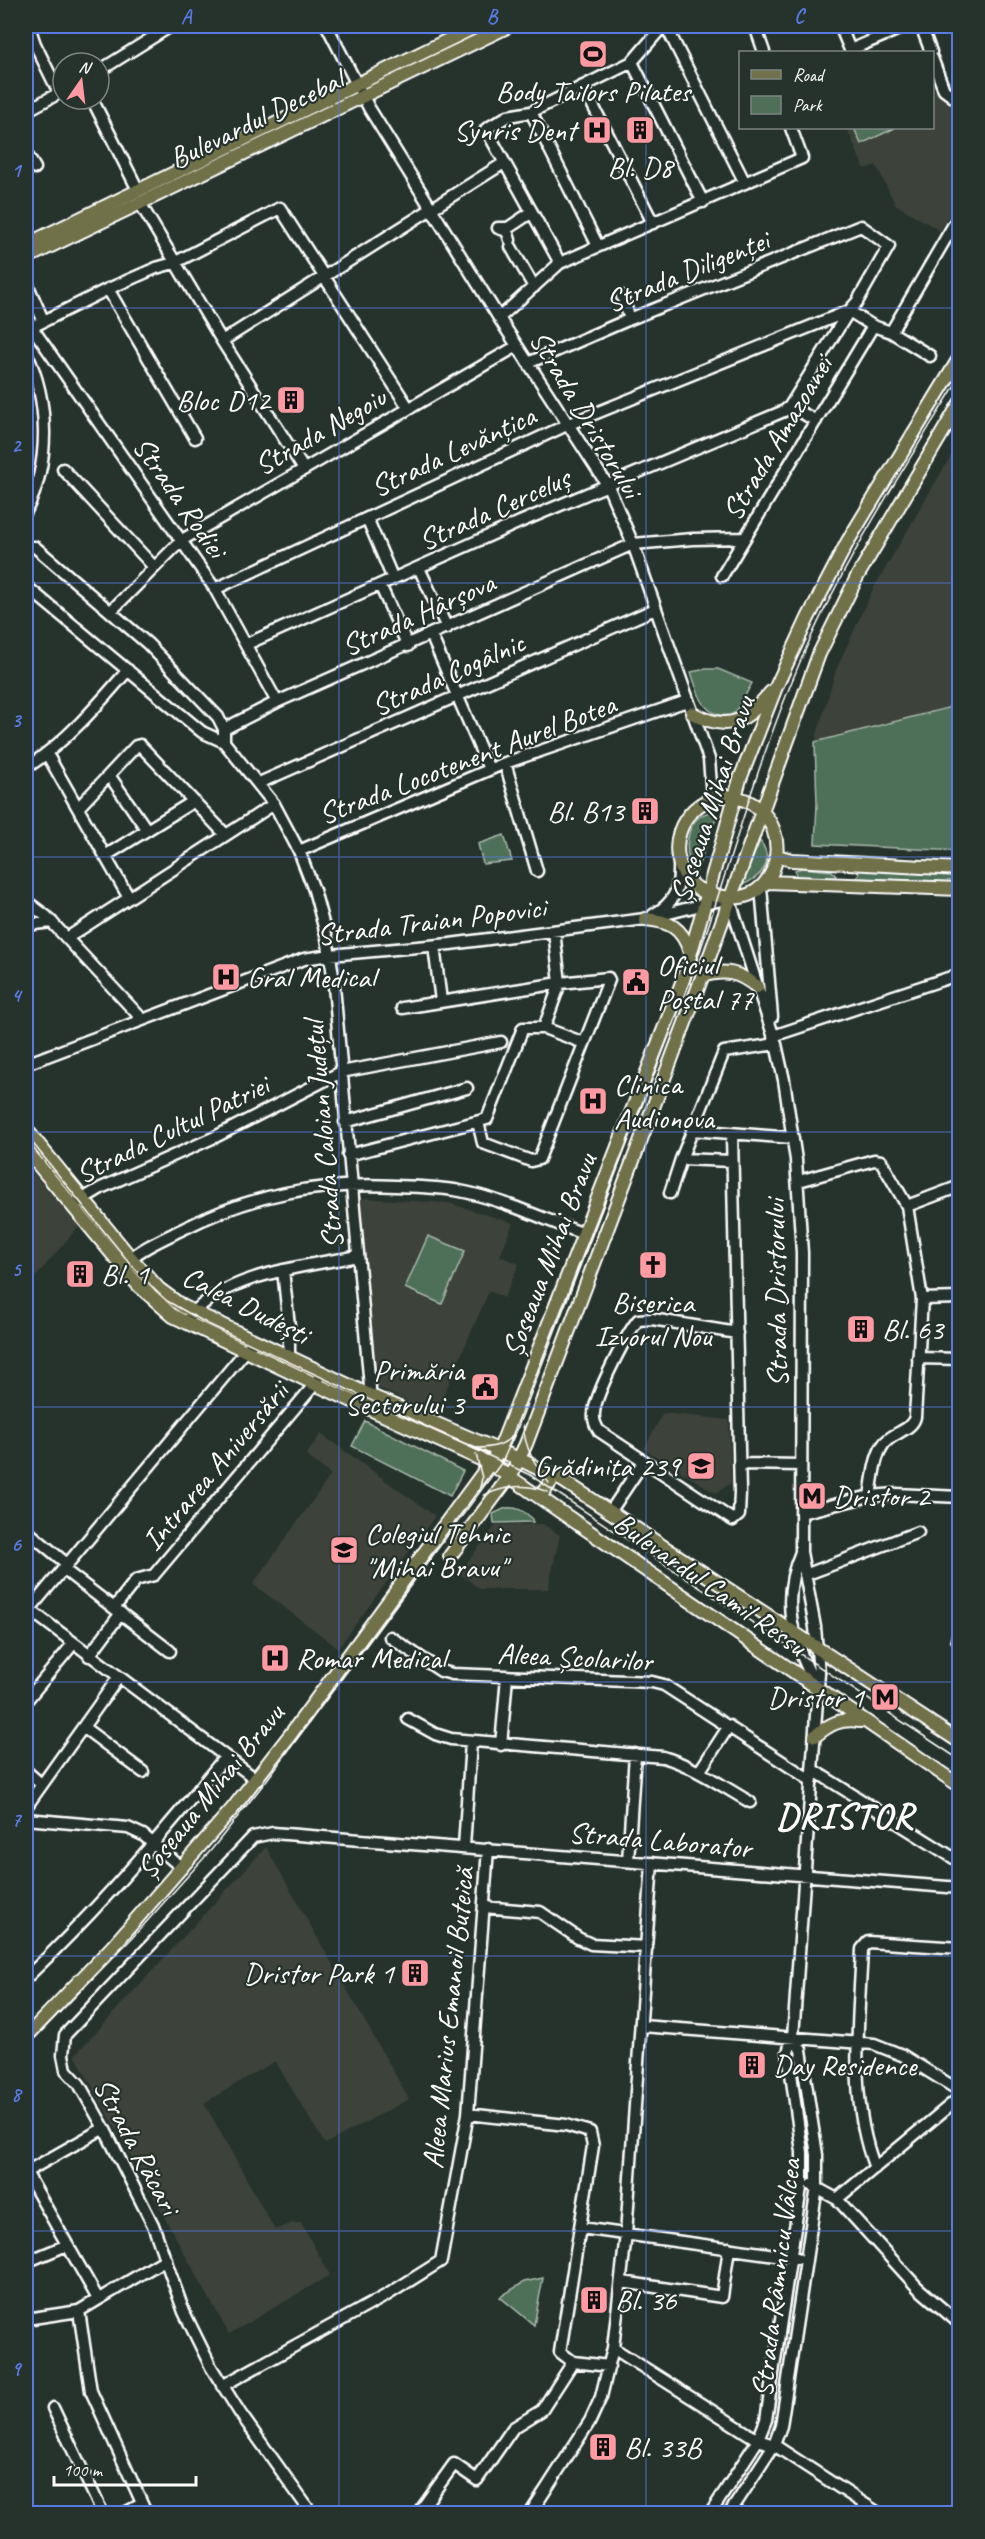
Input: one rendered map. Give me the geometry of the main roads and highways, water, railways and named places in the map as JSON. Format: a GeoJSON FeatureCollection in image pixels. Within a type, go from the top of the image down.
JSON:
{"type":"FeatureCollection","features":[{"type":"Feature","properties":{"kind":"main road","name":"Bulevardul Decebal"},"geometry":{"type":"LineString","coordinates":[[26,245],[477,26]]}},
{"type":"Feature","properties":{"kind":"main road","name":"Bulevardul Decebal"},"geometry":{"type":"LineString","coordinates":[[26,258],[508,26]]}},
{"type":"Feature","properties":{"kind":"main road","name":"Șoseaua Mihai Bravu"},"geometry":{"type":"LineString","coordinates":[[26,2037],[96,1964],[182,1868],[257,1779],[471,1492],[499,1451],[677,996],[735,797],[776,687],[842,551],[960,357]]}},
{"type":"Feature","properties":{"kind":"main road","name":"Șoseaua Mihai Bravu"},"geometry":{"type":"LineString","coordinates":[[450,1556],[510,1476],[519,1459],[702,976],[809,679],[830,630],[884,529],[960,403]]}},
{"type":"Feature","properties":{"kind":"main road"},"geometry":{"type":"LineString","coordinates":[[692,713],[717,724],[732,723],[756,708],[776,687]]}},
{"type":"Feature","properties":{"kind":"main road"},"geometry":{"type":"LineString","coordinates":[[764,884],[777,855],[774,830],[762,812],[735,797],[712,798],[693,810],[681,827],[676,843],[679,862],[692,884],[705,899],[740,896],[764,884],[960,889]]}},
{"type":"Feature","properties":{"kind":"main road"},"geometry":{"type":"LineString","coordinates":[[777,855],[792,861],[960,869]]}},
{"type":"Feature","properties":{"kind":"main road"},"geometry":{"type":"LineString","coordinates":[[645,919],[661,921],[680,930],[690,952]]}},
{"type":"Feature","properties":{"kind":"main road"},"geometry":{"type":"LineString","coordinates":[[702,976],[724,971],[733,972],[745,976],[757,987]]}},
{"type":"Feature","properties":{"kind":"main road","name":"Calea Dudești"},"geometry":{"type":"LineString","coordinates":[[26,1129],[77,1202],[161,1307],[186,1323],[289,1357],[369,1395],[499,1451]]}},
{"type":"Feature","properties":{"kind":"main road","name":"Calea Dudești"},"geometry":{"type":"LineString","coordinates":[[26,1149],[77,1202]]}},
{"type":"Feature","properties":{"kind":"main road","name":"Calea Dudești"},"geometry":{"type":"LineString","coordinates":[[126,1262],[164,1293],[315,1384],[491,1464]]}},
{"type":"Feature","properties":{"kind":"main road"},"geometry":{"type":"LineString","coordinates":[[512,1421],[531,1428]]}},
{"type":"Feature","properties":{"kind":"main road","name":"Bulevardul Camil Ressu"},"geometry":{"type":"LineString","coordinates":[[499,1451],[555,1476],[960,1742]]}},
{"type":"Feature","properties":{"kind":"main road","name":"Bulevardul Camil Ressu"},"geometry":{"type":"LineString","coordinates":[[491,1464],[862,1721],[960,1786]]}},
{"type":"Feature","properties":{"kind":"main road"},"geometry":{"type":"LineString","coordinates":[[540,1497],[555,1476]]}},
{"type":"Feature","properties":{"kind":"main road"},"geometry":{"type":"LineString","coordinates":[[471,1492],[489,1504]]}},
{"type":"Feature","properties":{"kind":"main road"},"geometry":{"type":"LineString","coordinates":[[815,1736],[835,1722],[849,1719],[862,1721]]}},
{"type":"Feature","properties":{"kind":"tram line"},"geometry":{"type":"LineString","coordinates":[[26,2047],[132,1938],[212,1849],[266,1781],[502,1462],[516,1432],[686,992],[783,702],[817,625],[854,552],[960,377]]}},
{"type":"Feature","properties":{"kind":"tram line"},"geometry":{"type":"LineString","coordinates":[[26,1135],[128,1261],[167,1301],[208,1324],[530,1475],[960,1760]]}},
{"type":"Feature","properties":{"kind":"tram line"},"geometry":{"type":"LineString","coordinates":[[523,1425],[526,1442],[532,1456],[549,1483]]}},
{"type":"Feature","properties":{"kind":"tram line"},"geometry":{"type":"LineString","coordinates":[[476,1448],[497,1446],[514,1434]]}},
{"type":"Feature","properties":{"kind":"tram line"},"geometry":{"type":"LineString","coordinates":[[476,1454],[482,1478],[479,1492]]}},
{"type":"Feature","properties":{"kind":"tram line"},"geometry":{"type":"LineString","coordinates":[[484,1495],[516,1487],[531,1487],[548,1492]]}},
{"type":"Feature","properties":{"kind":"place","name":"Body Tailors Pilates"},"geometry":{"type":"Point","coordinates":[593,54]}},
{"type":"Feature","properties":{"kind":"place","name":"Synris Dent"},"geometry":{"type":"Point","coordinates":[597,130]}},
{"type":"Feature","properties":{"kind":"place","name":"Bl. D8"},"geometry":{"type":"Point","coordinates":[640,130]}},
{"type":"Feature","properties":{"kind":"place","name":"Bloc D12"},"geometry":{"type":"Point","coordinates":[291,400]}},
{"type":"Feature","properties":{"kind":"place","name":"Bl. B13"},"geometry":{"type":"Point","coordinates":[645,811]}},
{"type":"Feature","properties":{"kind":"place","name":"Gral Medical"},"geometry":{"type":"Point","coordinates":[226,977]}},
{"type":"Feature","properties":{"kind":"place","name":"Oficiul Poștal 77"},"geometry":{"type":"Point","coordinates":[636,982]}},
{"type":"Feature","properties":{"kind":"place","name":"Clinica Audionova"},"geometry":{"type":"Point","coordinates":[593,1101]}},
{"type":"Feature","properties":{"kind":"place","name":"Biserica Izvorul Nou"},"geometry":{"type":"Point","coordinates":[653,1265]}},
{"type":"Feature","properties":{"kind":"place","name":"Bl. 1"},"geometry":{"type":"Point","coordinates":[80,1274]}},
{"type":"Feature","properties":{"kind":"place","name":"Bl. 63"},"geometry":{"type":"Point","coordinates":[861,1329]}},
{"type":"Feature","properties":{"kind":"place","name":"Primăria Sectorului 3"},"geometry":{"type":"Point","coordinates":[485,1387]}},
{"type":"Feature","properties":{"kind":"place","name":"Grădinița 239"},"geometry":{"type":"Point","coordinates":[701,1466]}},
{"type":"Feature","properties":{"kind":"place","name":"Dristor 2"},"geometry":{"type":"Point","coordinates":[812,1496]}},
{"type":"Feature","properties":{"kind":"place","name":"Colegiul Tehnic \"Mihai Bravu\""},"geometry":{"type":"Point","coordinates":[344,1550]}},
{"type":"Feature","properties":{"kind":"place","name":"Romar Medical"},"geometry":{"type":"Point","coordinates":[275,1658]}},
{"type":"Feature","properties":{"kind":"place","name":"Dristor 1"},"geometry":{"type":"Point","coordinates":[885,1697]}},
{"type":"Feature","properties":{"kind":"place","name":"Dristor Park 1"},"geometry":{"type":"Point","coordinates":[415,1973]}},
{"type":"Feature","properties":{"kind":"place","name":"Day Residence"},"geometry":{"type":"Point","coordinates":[752,2065]}},
{"type":"Feature","properties":{"kind":"place","name":"Bl. 36"},"geometry":{"type":"Point","coordinates":[594,2300]}},
{"type":"Feature","properties":{"kind":"place","name":"Bl. 33B"},"geometry":{"type":"Point","coordinates":[603,2447]}},
{"type":"Feature","properties":{"kind":"district","name":"DRISTOR"},"geometry":{"type":"Point","coordinates":[845,1816]}}]}
